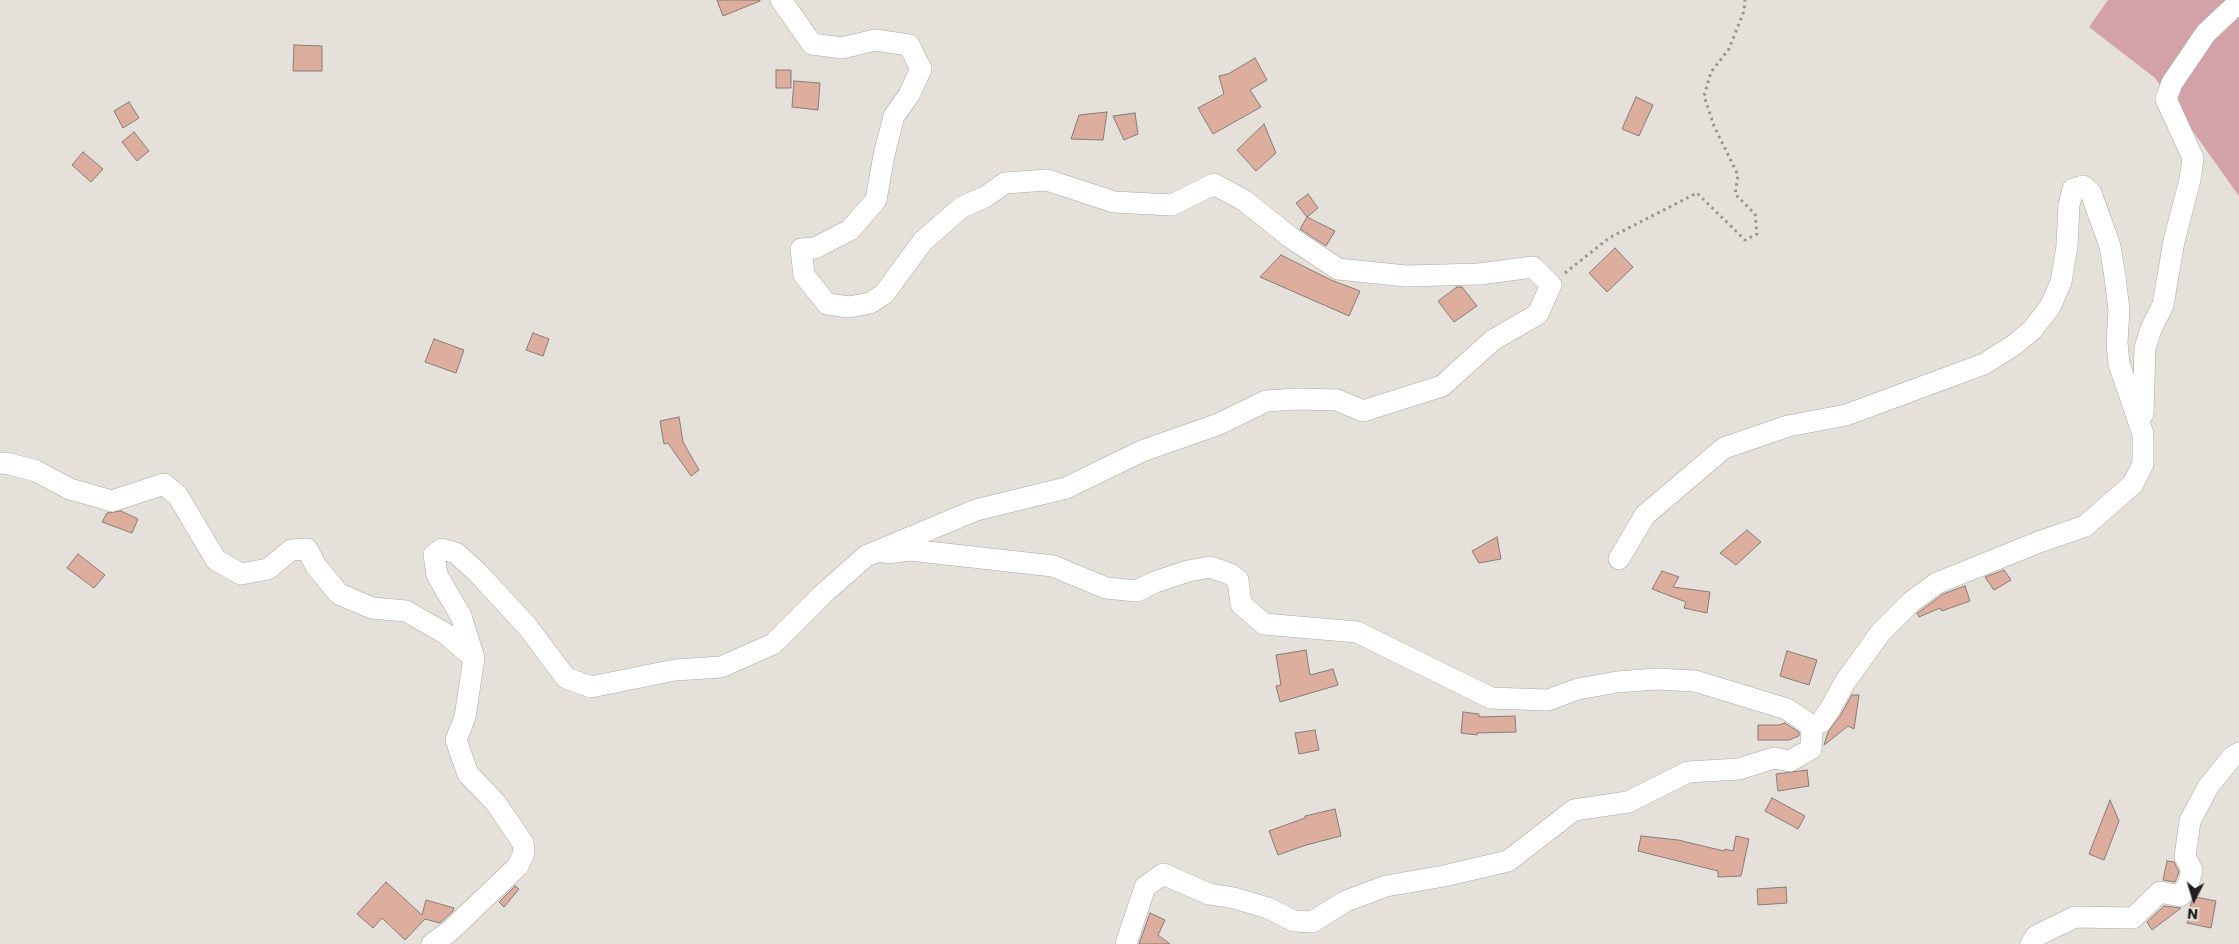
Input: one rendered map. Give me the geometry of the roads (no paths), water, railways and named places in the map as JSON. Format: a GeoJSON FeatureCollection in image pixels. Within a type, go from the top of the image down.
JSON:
{"type":"FeatureCollection","features":[{"type":"Feature","properties":{"kind":"street"},"geometry":{"type":"LineString","coordinates":[[432,944],[450,931],[518,866],[524,853],[523,843],[495,802],[468,774],[456,740],[466,717],[474,658],[461,616],[437,575],[434,555],[442,548],[456,553],[477,572],[527,626],[566,678],[590,687],[675,670],[721,667],[773,644],[822,595],[866,556],[976,510],[1066,488],[1142,451],[1219,424],[1266,401],[1298,399],[1337,400],[1363,411],[1442,386],[1493,340],[1538,314],[1551,285],[1533,267],[1479,274],[1406,276],[1338,269],[1290,237],[1245,201],[1214,184],[1172,206],[1114,202],[1047,180],[1005,183],[985,197],[962,207],[923,241],[884,294],[870,303],[848,307],[827,304],[804,275],[801,249],[815,248],[850,230],[876,200],[884,154],[894,116],[909,94],[921,69],[909,45],[875,40],[842,48],[812,44],[781,0]]}},
{"type":"Feature","properties":{"kind":"street"},"geometry":{"type":"LineString","coordinates":[[1812,726],[1821,722],[1830,710],[1845,682],[1881,632],[1911,602],[1937,583],[2002,556],[2085,526],[2114,503],[2133,484],[2143,464],[2145,348],[2151,328],[2163,304],[2174,241],[2190,180],[2193,158],[2166,99],[2172,83],[2206,33],[2239,2]]}},
{"type":"Feature","properties":{"kind":"street"},"geometry":{"type":"LineString","coordinates":[[1619,559],[1645,515],[1724,448],[1788,426],[1846,415],[1984,364],[2014,346],[2032,330],[2050,307],[2061,282],[2067,246],[2069,204],[2073,189],[2083,186],[2092,193],[2110,246],[2119,310],[2117,342],[2119,364],[2143,434]]}},
{"type":"Feature","properties":{"kind":"street"},"geometry":{"type":"LineString","coordinates":[[0,463],[36,471],[70,489],[112,501],[164,484],[178,496],[216,560],[241,574],[268,569],[291,550],[307,548],[316,566],[339,594],[372,608],[406,611],[446,634],[474,658]]}},
{"type":"Feature","properties":{"kind":"street"},"geometry":{"type":"LineString","coordinates":[[866,556],[910,550],[1054,566],[1106,588],[1137,591],[1188,571],[1210,567],[1230,574],[1238,580],[1241,604],[1264,624],[1357,632],[1491,698],[1548,700],[1578,689],[1617,682],[1695,681],[1787,709],[1812,726]]}},
{"type":"Feature","properties":{"kind":"street"},"geometry":{"type":"LineString","coordinates":[[1126,944],[1145,887],[1163,874],[1209,894],[1234,898],[1268,908],[1294,921],[1312,922],[1346,901],[1386,886],[1444,876],[1508,861],[1574,810],[1628,802],[1688,772],[1739,769],[1774,758],[1790,761],[1811,749],[1812,726]]}},
{"type":"Feature","properties":{"kind":"street"},"geometry":{"type":"LineString","coordinates":[[2031,944],[2036,936],[2075,917],[2134,918],[2160,892],[2180,896],[2188,884],[2192,870],[2185,857],[2190,821],[2208,786],[2232,757],[2239,753]]}}]}
